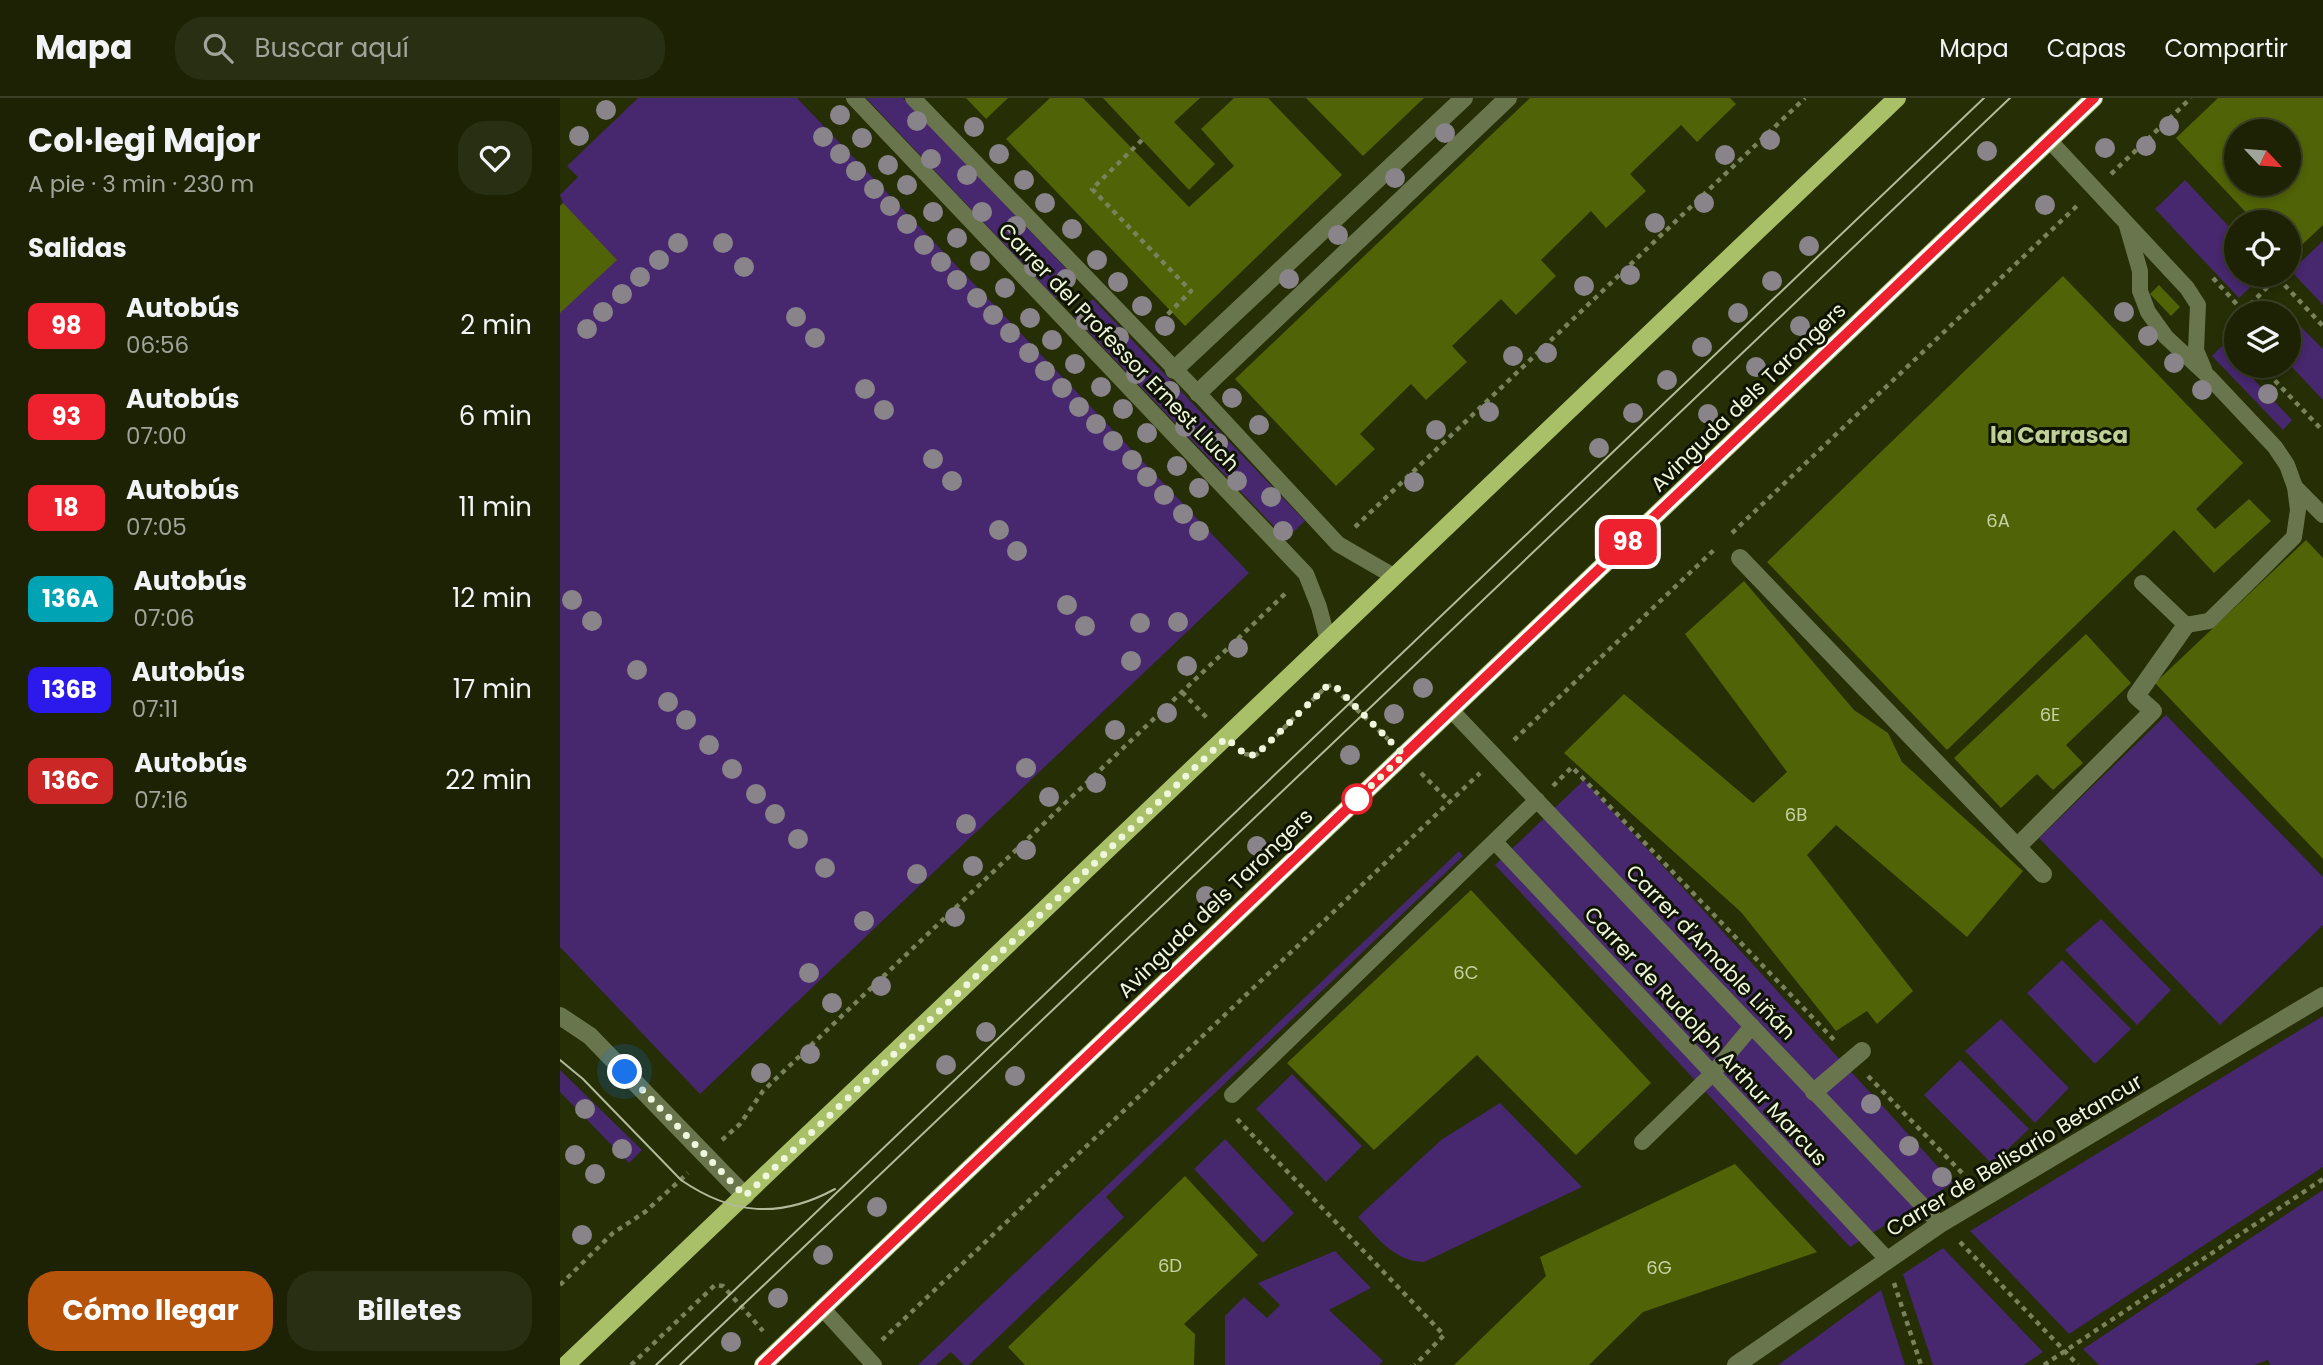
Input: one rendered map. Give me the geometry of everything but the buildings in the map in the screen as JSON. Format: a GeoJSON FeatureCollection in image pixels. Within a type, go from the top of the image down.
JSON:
{"type":"FeatureCollection","features":[{"type":"Feature","properties":{"kind":"main road"},"geometry":{"type":"LineString","coordinates":[[566,1365],[1897,98]]}},
{"type":"Feature","properties":{"kind":"main road","name":"Avinguda dels Tarongers"},"geometry":{"type":"LineString","coordinates":[[763,1365],[2094,98]]}},
{"type":"Feature","properties":{"kind":"street"},"geometry":{"type":"LineString","coordinates":[[1174,370],[1464,98]]}},
{"type":"Feature","properties":{"kind":"street"},"geometry":{"type":"LineString","coordinates":[[1198,393],[1508,98]]}},
{"type":"Feature","properties":{"kind":"street"},"geometry":{"type":"LineString","coordinates":[[1740,558],[2043,874]]}},
{"type":"Feature","properties":{"kind":"street"},"geometry":{"type":"LineString","coordinates":[[2017,847],[2153,711],[2136,696],[2186,625]]}},
{"type":"Feature","properties":{"kind":"street","name":"Carrer de Belisario Betancur"},"geometry":{"type":"LineString","coordinates":[[1736,1365],[1940,1224],[2323,996]]}},
{"type":"Feature","properties":{"kind":"street"},"geometry":{"type":"LineString","coordinates":[[560,1016],[590,1036],[745,1196]]}},
{"type":"Feature","properties":{"kind":"street"},"geometry":{"type":"LineString","coordinates":[[1814,1092],[1857,1055]]}},
{"type":"Feature","properties":{"kind":"lane","name":"Carrer del Professor Ernest Lluch"},"geometry":{"type":"LineString","coordinates":[[854,98],[1306,574],[1320,607],[1328,641]]}},
{"type":"Feature","properties":{"kind":"lane","name":"Carrer del Professor Ernest Lluch"},"geometry":{"type":"LineString","coordinates":[[914,98],[1198,393],[1338,544],[1395,577]]}},
{"type":"Feature","properties":{"kind":"lane"},"geometry":{"type":"LineString","coordinates":[[2049,140],[2187,288],[2198,305],[2196,350],[2209,377]]}},
{"type":"Feature","properties":{"kind":"lane"},"geometry":{"type":"LineString","coordinates":[[2127,226],[2140,271],[2140,291],[2148,312],[2166,337],[2209,377],[2275,447],[2287,465],[2295,486],[2298,510],[2294,537],[2209,621],[2186,625],[2142,583]]}},
{"type":"Feature","properties":{"kind":"lane"},"geometry":{"type":"LineString","coordinates":[[2295,486],[2323,515]]}},
{"type":"Feature","properties":{"kind":"lane","name":"Carrer d'Amable Liñán"},"geometry":{"type":"LineString","coordinates":[[1451,710],[1940,1224]]}},
{"type":"Feature","properties":{"kind":"lane"},"geometry":{"type":"LineString","coordinates":[[1232,1095],[1537,800]]}},
{"type":"Feature","properties":{"kind":"lane","name":"Carrer de Rudolph Arthur Marcus"},"geometry":{"type":"LineString","coordinates":[[1495,842],[1887,1259]]}},
{"type":"Feature","properties":{"kind":"lane"},"geometry":{"type":"LineString","coordinates":[[1642,1142],[1713,1073],[1752,1026]]}},
{"type":"Feature","properties":{"kind":"lane"},"geometry":{"type":"LineString","coordinates":[[822,1309],[870,1360]]}},
{"type":"Feature","properties":{"kind":"path"},"geometry":{"type":"LineString","coordinates":[[1350,533],[1805,98]]}},
{"type":"Feature","properties":{"kind":"path"},"geometry":{"type":"LineString","coordinates":[[870,1360],[1496,757],[2191,98]]}},
{"type":"Feature","properties":{"kind":"path"},"geometry":{"type":"LineString","coordinates":[[1142,139],[1092,189],[1191,291],[1165,317]]}},
{"type":"Feature","properties":{"kind":"path"},"geometry":{"type":"LineString","coordinates":[[2254,301],[2277,277],[2300,301]]}},
{"type":"Feature","properties":{"kind":"path"},"geometry":{"type":"LineString","coordinates":[[2301,303],[2323,326]]}},
{"type":"Feature","properties":{"kind":"path"},"geometry":{"type":"LineString","coordinates":[[2272,378],[2323,431]]}},
{"type":"Feature","properties":{"kind":"path"},"geometry":{"type":"LineString","coordinates":[[722,1141],[740,1124],[764,1091],[1297,582]]}},
{"type":"Feature","properties":{"kind":"path"},"geometry":{"type":"LineString","coordinates":[[1182,692],[1226,738],[1246,755],[1256,755],[1331,685],[1450,802]]}},
{"type":"Feature","properties":{"kind":"path"},"geometry":{"type":"LineString","coordinates":[[1537,800],[1572,767],[1857,1055],[1984,1197]]}},
{"type":"Feature","properties":{"kind":"path"},"geometry":{"type":"LineString","coordinates":[[1232,1095],[1223,1104],[1444,1335],[1415,1365]]}},
{"type":"Feature","properties":{"kind":"path"},"geometry":{"type":"LineString","coordinates":[[2044,1365],[2323,1179]]}},
{"type":"Feature","properties":{"kind":"path"},"geometry":{"type":"LineString","coordinates":[[560,1285],[613,1233],[663,1197]]}},
{"type":"Feature","properties":{"kind":"path"},"geometry":{"type":"LineString","coordinates":[[1940,1224],[2078,1365]]}},
{"type":"Feature","properties":{"kind":"path"},"geometry":{"type":"LineString","coordinates":[[1887,1259],[1921,1365]]}},
{"type":"Feature","properties":{"kind":"path"},"geometry":{"type":"LineString","coordinates":[[631,1365],[715,1285],[723,1286],[761,1329]]}},
{"type":"Feature","properties":{"kind":"shaded area"},"geometry":{"type":"Polygon","coordinates":[[[638,98],[797,98],[1249,573],[700,1094],[560,947],[560,206],[563,203],[560,195],[578,177],[567,166],[638,98]]]}},
{"type":"Feature","properties":{"kind":"shaded area"},"geometry":{"type":"Polygon","coordinates":[[[866,98],[903,98],[1076,279],[1055,298],[866,98]]]}},
{"type":"Feature","properties":{"kind":"shaded area"},"geometry":{"type":"Polygon","coordinates":[[[2185,180],[2224,221],[2224,282],[2155,209],[2185,180]]]}},
{"type":"Feature","properties":{"kind":"shaded area"},"geometry":{"type":"Polygon","coordinates":[[[2323,241],[2323,305],[2301,282],[2301,262],[2323,241]]]}},
{"type":"Feature","properties":{"kind":"shaded area"},"geometry":{"type":"Polygon","coordinates":[[[2229,287],[2250,287],[2239,298],[2229,287]]]}},
{"type":"Feature","properties":{"kind":"shaded area"},"geometry":{"type":"Polygon","coordinates":[[[1093,299],[1305,521],[1286,539],[1074,317],[1093,299]]]}},
{"type":"Feature","properties":{"kind":"shaded area"},"geometry":{"type":"Polygon","coordinates":[[[2301,327],[2323,349],[2323,400],[2301,377],[2301,327]]]}},
{"type":"Feature","properties":{"kind":"shaded area"},"geometry":{"type":"Polygon","coordinates":[[[2222,346],[2224,369],[2212,356],[2222,346]]]}},
{"type":"Feature","properties":{"kind":"shaded area"},"geometry":{"type":"Polygon","coordinates":[[[2233,378],[2252,378],[2292,420],[2283,430],[2233,378]]]}},
{"type":"Feature","properties":{"kind":"shaded area"},"geometry":{"type":"Polygon","coordinates":[[[2166,715],[2323,877],[2323,925],[2220,1025],[2039,838],[2166,715]]]}},
{"type":"Feature","properties":{"kind":"shaded area"},"geometry":{"type":"Polygon","coordinates":[[[1584,780],[1953,1183],[1850,1247],[1495,865],[1584,780]]]}},
{"type":"Feature","properties":{"kind":"shaded area"},"geometry":{"type":"Polygon","coordinates":[[[1459,851],[1463,856],[1106,1197],[1124,1217],[969,1365],[964,1365],[951,1352],[936,1365],[918,1365],[1459,851]]]}},
{"type":"Feature","properties":{"kind":"shaded area"},"geometry":{"type":"Polygon","coordinates":[[[2101,919],[2171,990],[2137,1025],[2065,950],[2101,919]]]}},
{"type":"Feature","properties":{"kind":"shaded area"},"geometry":{"type":"Polygon","coordinates":[[[2062,960],[2131,1029],[2095,1064],[2027,993],[2062,960]]]}},
{"type":"Feature","properties":{"kind":"shaded area"},"geometry":{"type":"Polygon","coordinates":[[[2323,1016],[2323,1167],[2069,1334],[1970,1231],[2323,1016]]]}},
{"type":"Feature","properties":{"kind":"shaded area"},"geometry":{"type":"Polygon","coordinates":[[[2001,1019],[2069,1088],[2035,1123],[1965,1051],[2001,1019]]]}},
{"type":"Feature","properties":{"kind":"shaded area"},"geometry":{"type":"Polygon","coordinates":[[[1960,1060],[2029,1129],[1992,1164],[1924,1095],[1960,1060]]]}},
{"type":"Feature","properties":{"kind":"shaded area"},"geometry":{"type":"Polygon","coordinates":[[[560,1070],[642,1150],[629,1163],[560,1092],[560,1070]]]}},
{"type":"Feature","properties":{"kind":"shaded area"},"geometry":{"type":"Polygon","coordinates":[[[1292,1074],[1362,1146],[1326,1182],[1256,1109],[1292,1074]]]}},
{"type":"Feature","properties":{"kind":"shaded area"},"geometry":{"type":"Polygon","coordinates":[[[1500,1103],[1582,1187],[1424,1262],[1403,1258],[1395,1253],[1358,1217],[1441,1140],[1500,1103]]]}},
{"type":"Feature","properties":{"kind":"shaded area"},"geometry":{"type":"Polygon","coordinates":[[[1225,1139],[1294,1213],[1263,1243],[1194,1169],[1225,1139]]]}},
{"type":"Feature","properties":{"kind":"shaded area"},"geometry":{"type":"Polygon","coordinates":[[[2323,1190],[2323,1365],[2270,1365],[2268,1360],[2254,1365],[2099,1365],[2083,1349],[2323,1190]]]}},
{"type":"Feature","properties":{"kind":"shaded area"},"geometry":{"type":"Polygon","coordinates":[[[1943,1248],[2043,1352],[2024,1365],[1933,1365],[1903,1274],[1943,1248]]]}},
{"type":"Feature","properties":{"kind":"shaded area"},"geometry":{"type":"Polygon","coordinates":[[[1335,1251],[1371,1288],[1329,1310],[1383,1361],[1379,1365],[1225,1365],[1225,1316],[1244,1297],[1267,1318],[1280,1305],[1258,1283],[1335,1251]]]}},
{"type":"Feature","properties":{"kind":"shaded area"},"geometry":{"type":"Polygon","coordinates":[[[1881,1290],[1905,1365],[1778,1365],[1881,1290]]]}},
{"type":"Feature","properties":{"kind":"tram line"},"geometry":{"type":"LineString","coordinates":[[656,1365],[1984,98]]}},
{"type":"Feature","properties":{"kind":"tram line"},"geometry":{"type":"LineString","coordinates":[[680,1365],[2010,98]]}},
{"type":"Feature","properties":{"kind":"tram line"},"geometry":{"type":"LineString","coordinates":[[560,1060],[583,1079],[681,1180],[700,1192],[738,1206],[776,1209],[815,1199],[835,1189]]}},
{"type":"Feature","properties":{"kind":"bus line","name":"98"},"geometry":{"type":"LineString","coordinates":[[763,1365],[2094,98]]}},
{"type":"Feature","properties":{"kind":"district","name":"la Carrasca"},"geometry":{"type":"Point","coordinates":[2059,435]}},
{"type":"Feature","properties":{"kind":"route"},"geometry":{"type":"LineString","coordinates":[[625,1072],[745,1196],[1226,738],[1246,755],[1256,755],[1326,687],[1336,687],[1404,755],[1357,799]]}}]}
